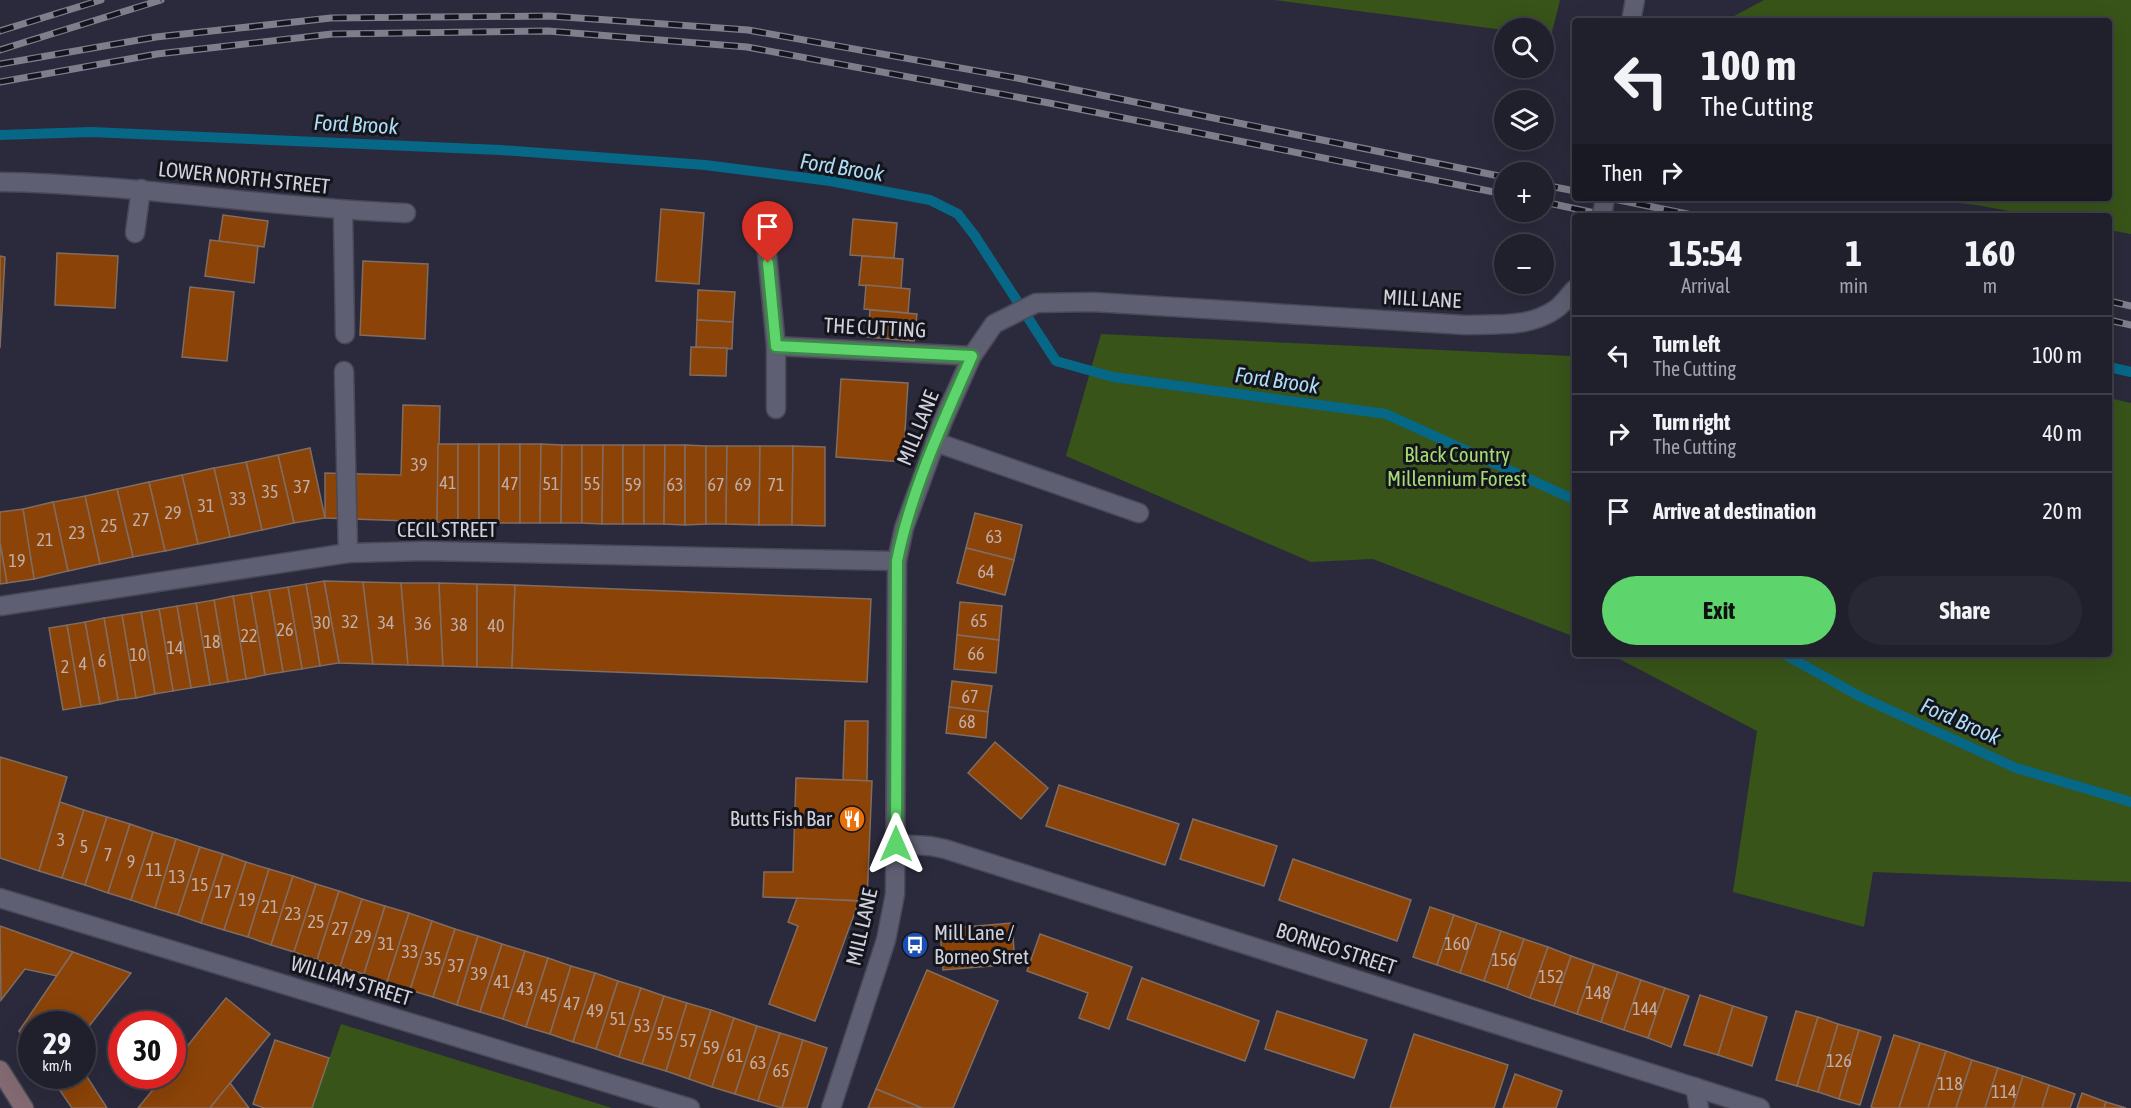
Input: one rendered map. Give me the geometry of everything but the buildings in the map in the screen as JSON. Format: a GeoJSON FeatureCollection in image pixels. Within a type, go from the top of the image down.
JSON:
{"type":"FeatureCollection","features":[{"type":"Feature","properties":{"kind":"street"},"geometry":{"type":"LineString","coordinates":[[1632,18],[1635,0]]}},
{"type":"Feature","properties":{"kind":"street","name":"LOWER NORTH STREET"},"geometry":{"type":"LineString","coordinates":[[0,182],[141,189],[343,211],[406,213]]}},
{"type":"Feature","properties":{"kind":"street","name":"LOWER NORTH STREET"},"geometry":{"type":"LineString","coordinates":[[135,233],[141,189]]}},
{"type":"Feature","properties":{"kind":"street","name":"LOWER NORTH STREET"},"geometry":{"type":"LineString","coordinates":[[343,211],[345,334]]}},
{"type":"Feature","properties":{"kind":"street"},"geometry":{"type":"LineString","coordinates":[[766,243],[776,346],[776,409]]}},
{"type":"Feature","properties":{"kind":"street","name":"MILL LANE"},"geometry":{"type":"LineString","coordinates":[[831,1108],[885,940],[895,894],[897,561],[904,528],[935,442],[972,356],[994,324],[1036,303],[1093,302],[1454,324],[1518,324],[1557,309],[1572,292]]}},
{"type":"Feature","properties":{"kind":"street","name":"THE CUTTING"},"geometry":{"type":"LineString","coordinates":[[776,346],[972,356]]}},
{"type":"Feature","properties":{"kind":"street"},"geometry":{"type":"LineString","coordinates":[[344,371],[348,554]]}},
{"type":"Feature","properties":{"kind":"street"},"geometry":{"type":"LineString","coordinates":[[935,442],[1139,513]]}},
{"type":"Feature","properties":{"kind":"street","name":"CECIL STREET"},"geometry":{"type":"LineString","coordinates":[[0,606],[348,554],[425,551],[897,561]]}},
{"type":"Feature","properties":{"kind":"street","name":"BORNEO STREET"},"geometry":{"type":"LineString","coordinates":[[896,844],[945,849],[1760,1108]]}},
{"type":"Feature","properties":{"kind":"street","name":"WILLIAM STREET"},"geometry":{"type":"LineString","coordinates":[[0,897],[690,1108]]}},
{"type":"Feature","properties":{"kind":"street"},"geometry":{"type":"LineString","coordinates":[[0,1070],[24,1108]]}},
{"type":"Feature","properties":{"kind":"street"},"geometry":{"type":"LineString","coordinates":[[1695,1087],[1699,1108]]}},
{"type":"Feature","properties":{"kind":"green space"},"geometry":{"type":"Polygon","coordinates":[[[1274,0],[1560,0],[1554,24],[1554,18],[1494,18],[1494,29],[1274,0]]]}},
{"type":"Feature","properties":{"kind":"green space"},"geometry":{"type":"Polygon","coordinates":[[[1764,0],[2131,0],[2131,234],[2112,231],[2112,213],[2019,213],[1941,201],[2112,201],[2112,18],[1731,18],[1764,0]]]}},
{"type":"Feature","properties":{"kind":"green space","name":"Black Country Millennium Forest"},"geometry":{"type":"Polygon","coordinates":[[[1101,334],[1572,355],[1572,636],[1373,559],[1311,562],[1066,456],[1101,334]]]}},
{"type":"Feature","properties":{"kind":"green space"},"geometry":{"type":"Polygon","coordinates":[[[2112,399],[2131,403],[2131,882],[1873,872],[1864,927],[1733,892],[1757,731],[1616,657],[2112,657],[2112,399]]]}},
{"type":"Feature","properties":{"kind":"green space"},"geometry":{"type":"Polygon","coordinates":[[[341,1024],[612,1108],[312,1108],[341,1024]]]}},
{"type":"Feature","properties":{"kind":"waterway","name":"Ford Brook"},"geometry":{"type":"LineString","coordinates":[[0,135],[91,132],[500,150],[705,165],[830,181],[930,200],[958,214],[975,236],[1056,361],[1113,377],[1386,414],[1572,499]]}},
{"type":"Feature","properties":{"kind":"waterway"},"geometry":{"type":"LineString","coordinates":[[2112,368],[2131,372]]}},
{"type":"Feature","properties":{"kind":"waterway","name":"Ford Brook"},"geometry":{"type":"LineString","coordinates":[[1789,657],[1859,696],[2016,768],[2131,802]]}},
{"type":"Feature","properties":{"kind":"railway"},"geometry":{"type":"LineString","coordinates":[[0,31],[101,0]]}},
{"type":"Feature","properties":{"kind":"railway"},"geometry":{"type":"LineString","coordinates":[[0,50],[161,0]]}},
{"type":"Feature","properties":{"kind":"railway"},"geometry":{"type":"LineString","coordinates":[[0,64],[156,37],[331,18],[549,16],[748,30],[1022,79],[1494,175]]}},
{"type":"Feature","properties":{"kind":"railway"},"geometry":{"type":"LineString","coordinates":[[0,82],[157,54],[332,34],[548,31],[747,47],[1049,103],[1494,192]]}},
{"type":"Feature","properties":{"kind":"railway"},"geometry":{"type":"LineString","coordinates":[[1554,187],[1572,190]]}},
{"type":"Feature","properties":{"kind":"railway"},"geometry":{"type":"LineString","coordinates":[[1624,201],[1682,213]]}},
{"type":"Feature","properties":{"kind":"railway"},"geometry":{"type":"LineString","coordinates":[[1554,204],[1595,213]]}},
{"type":"Feature","properties":{"kind":"railway"},"geometry":{"type":"LineString","coordinates":[[2112,302],[2131,306]]}},
{"type":"Feature","properties":{"kind":"railway"},"geometry":{"type":"LineString","coordinates":[[2112,321],[2131,325]]}},
{"type":"Feature","properties":{"kind":"place","name":"Butts Fish Bar"},"geometry":{"type":"Point","coordinates":[852,819]}},
{"type":"Feature","properties":{"kind":"place","name":"Mill Lane / Borneo Stret"},"geometry":{"type":"Point","coordinates":[915,945]}},
{"type":"Feature","properties":{"kind":"route"},"geometry":{"type":"LineString","coordinates":[[768,263],[776,346],[972,356],[943,421],[924,472],[904,528],[897,561],[896,844]]}}]}
